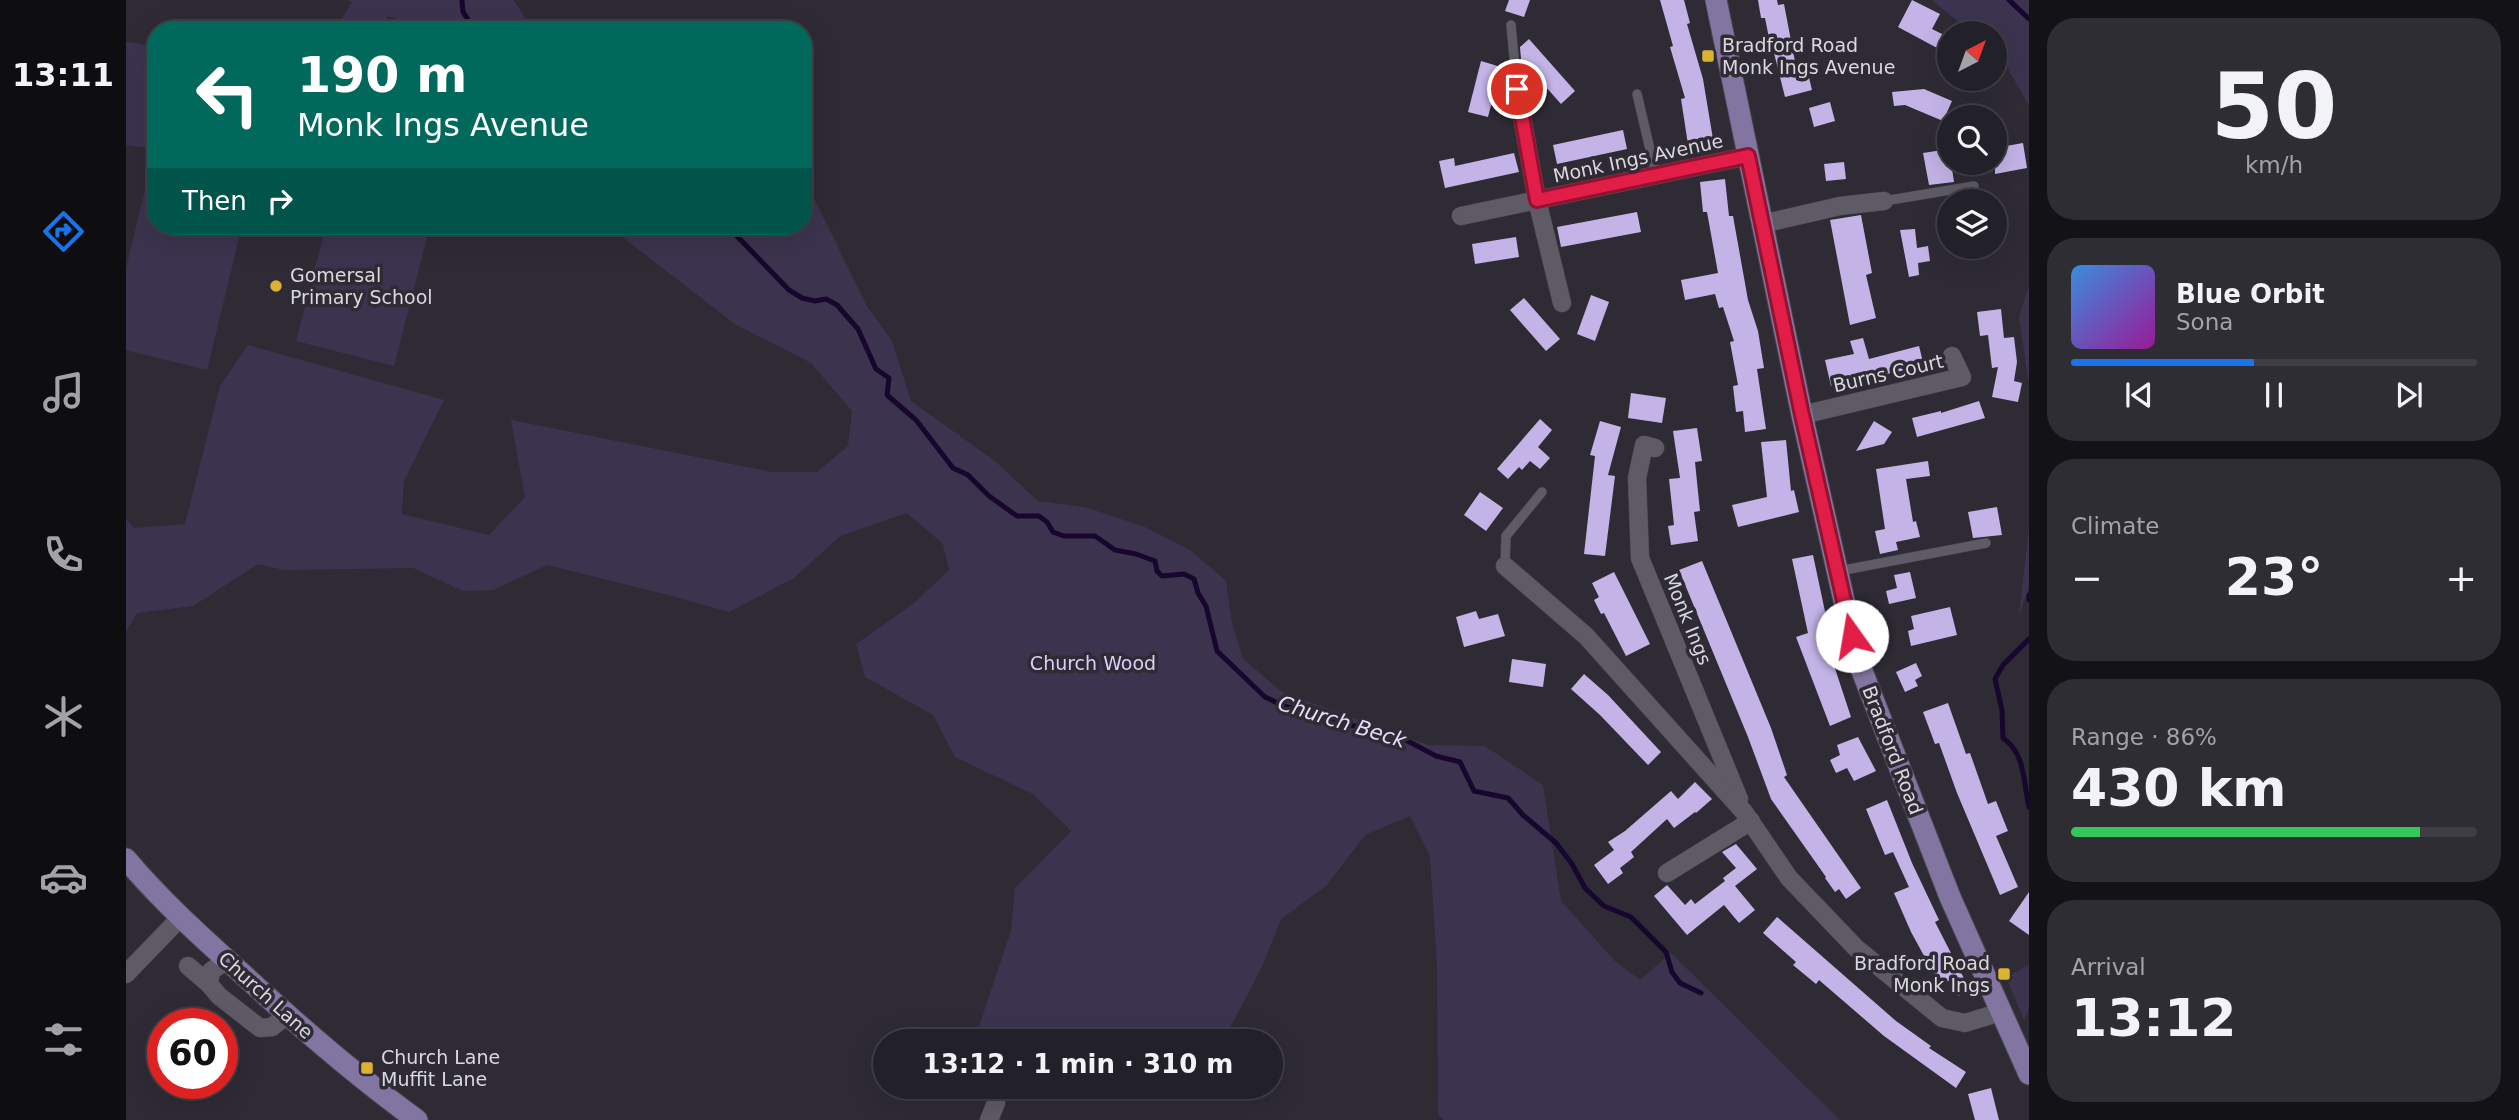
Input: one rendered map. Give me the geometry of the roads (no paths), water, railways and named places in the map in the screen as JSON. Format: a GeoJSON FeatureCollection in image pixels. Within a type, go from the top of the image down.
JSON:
{"type":"FeatureCollection","features":[{"type":"Feature","properties":{"kind":"main road","name":"Bradford Road"},"geometry":{"type":"LineString","coordinates":[[1716,0],[1802,415],[1857,657],[1950,897],[2029,1074]]}},
{"type":"Feature","properties":{"kind":"main road","name":"Church Lane"},"geometry":{"type":"LineString","coordinates":[[126,859],[180,918],[287,1015],[379,1093],[417,1120]]}},
{"type":"Feature","properties":{"kind":"street","name":"Monk Ings Avenue"},"geometry":{"type":"LineString","coordinates":[[1517,89],[1537,200],[1562,303]]}},
{"type":"Feature","properties":{"kind":"street","name":"Monk Ings Avenue"},"geometry":{"type":"LineString","coordinates":[[1461,216],[1748,156]]}},
{"type":"Feature","properties":{"kind":"street"},"geometry":{"type":"LineString","coordinates":[[1762,224],[1840,206],[1884,201]]}},
{"type":"Feature","properties":{"kind":"street","name":"Burns Court"},"geometry":{"type":"LineString","coordinates":[[1802,415],[1962,377],[1952,356]]}},
{"type":"Feature","properties":{"kind":"street","name":"Monk Ings"},"geometry":{"type":"LineString","coordinates":[[1642,445],[1637,478],[1640,558],[1748,816]]}},
{"type":"Feature","properties":{"kind":"street","name":"Monk Ings"},"geometry":{"type":"LineString","coordinates":[[1505,566],[1586,636],[1748,816],[1789,878],[1856,948],[1942,1018],[1965,1023],[2001,1012]]}},
{"type":"Feature","properties":{"kind":"street"},"geometry":{"type":"LineString","coordinates":[[1667,873],[1748,816]]}},
{"type":"Feature","properties":{"kind":"street"},"geometry":{"type":"LineString","coordinates":[[126,974],[180,918]]}},
{"type":"Feature","properties":{"kind":"street"},"geometry":{"type":"LineString","coordinates":[[209,984],[211,971],[227,960]]}},
{"type":"Feature","properties":{"kind":"street"},"geometry":{"type":"LineString","coordinates":[[188,966],[219,996],[260,1028],[272,1027],[287,1015]]}},
{"type":"Feature","properties":{"kind":"lane"},"geometry":{"type":"LineString","coordinates":[[1511,25],[1517,89]]}},
{"type":"Feature","properties":{"kind":"lane"},"geometry":{"type":"LineString","coordinates":[[1637,94],[1656,175]]}},
{"type":"Feature","properties":{"kind":"lane"},"geometry":{"type":"LineString","coordinates":[[1884,201],[1974,186]]}},
{"type":"Feature","properties":{"kind":"lane"},"geometry":{"type":"LineString","coordinates":[[1505,566],[1506,536],[1542,492]]}},
{"type":"Feature","properties":{"kind":"lane"},"geometry":{"type":"LineString","coordinates":[[1838,572],[1986,543]]}},
{"type":"Feature","properties":{"kind":"waterway","name":"Church Beck"},"geometry":{"type":"LineString","coordinates":[[462,0],[463,12],[469,21]]}},
{"type":"Feature","properties":{"kind":"waterway"},"geometry":{"type":"LineString","coordinates":[[2009,0],[2029,19]]}},
{"type":"Feature","properties":{"kind":"waterway","name":"Church Beck"},"geometry":{"type":"LineString","coordinates":[[736,235],[789,290],[802,298],[815,301],[826,299],[837,305],[858,329],[876,369],[889,378],[887,395],[916,420],[953,468],[968,475],[989,496],[1017,516],[1039,516],[1053,532],[1064,536],[1095,536],[1115,550],[1155,561],[1157,571],[1162,576],[1184,574],[1194,579],[1206,606],[1217,651],[1265,697],[1284,706],[1361,728],[1366,725],[1404,739],[1436,756],[1460,762],[1474,791],[1508,798],[1523,815],[1556,843],[1585,888],[1604,906],[1631,917],[1666,952],[1672,972],[1680,983],[1701,993]]}},
{"type":"Feature","properties":{"kind":"waterway"},"geometry":{"type":"LineString","coordinates":[[2029,595],[2029,600]]}},
{"type":"Feature","properties":{"kind":"waterway"},"geometry":{"type":"LineString","coordinates":[[2029,639],[2003,665],[1995,679],[2002,710],[2003,738],[2020,760],[2029,807]]}},
{"type":"Feature","properties":{"kind":"place","name":"Bradford Road Monk Ings Avenue"},"geometry":{"type":"Point","coordinates":[1708,56]}},
{"type":"Feature","properties":{"kind":"place","name":"Gomersal Primary School"},"geometry":{"type":"Point","coordinates":[276,286]}},
{"type":"Feature","properties":{"kind":"place","name":"Bradford Road Monk Ings"},"geometry":{"type":"Point","coordinates":[2004,974]}},
{"type":"Feature","properties":{"kind":"place","name":"Church Lane Muffit Lane"},"geometry":{"type":"Point","coordinates":[367,1068]}},
{"type":"Feature","properties":{"kind":"park label","name":"Church Wood"},"geometry":{"type":"Point","coordinates":[1093,663]}}]}
